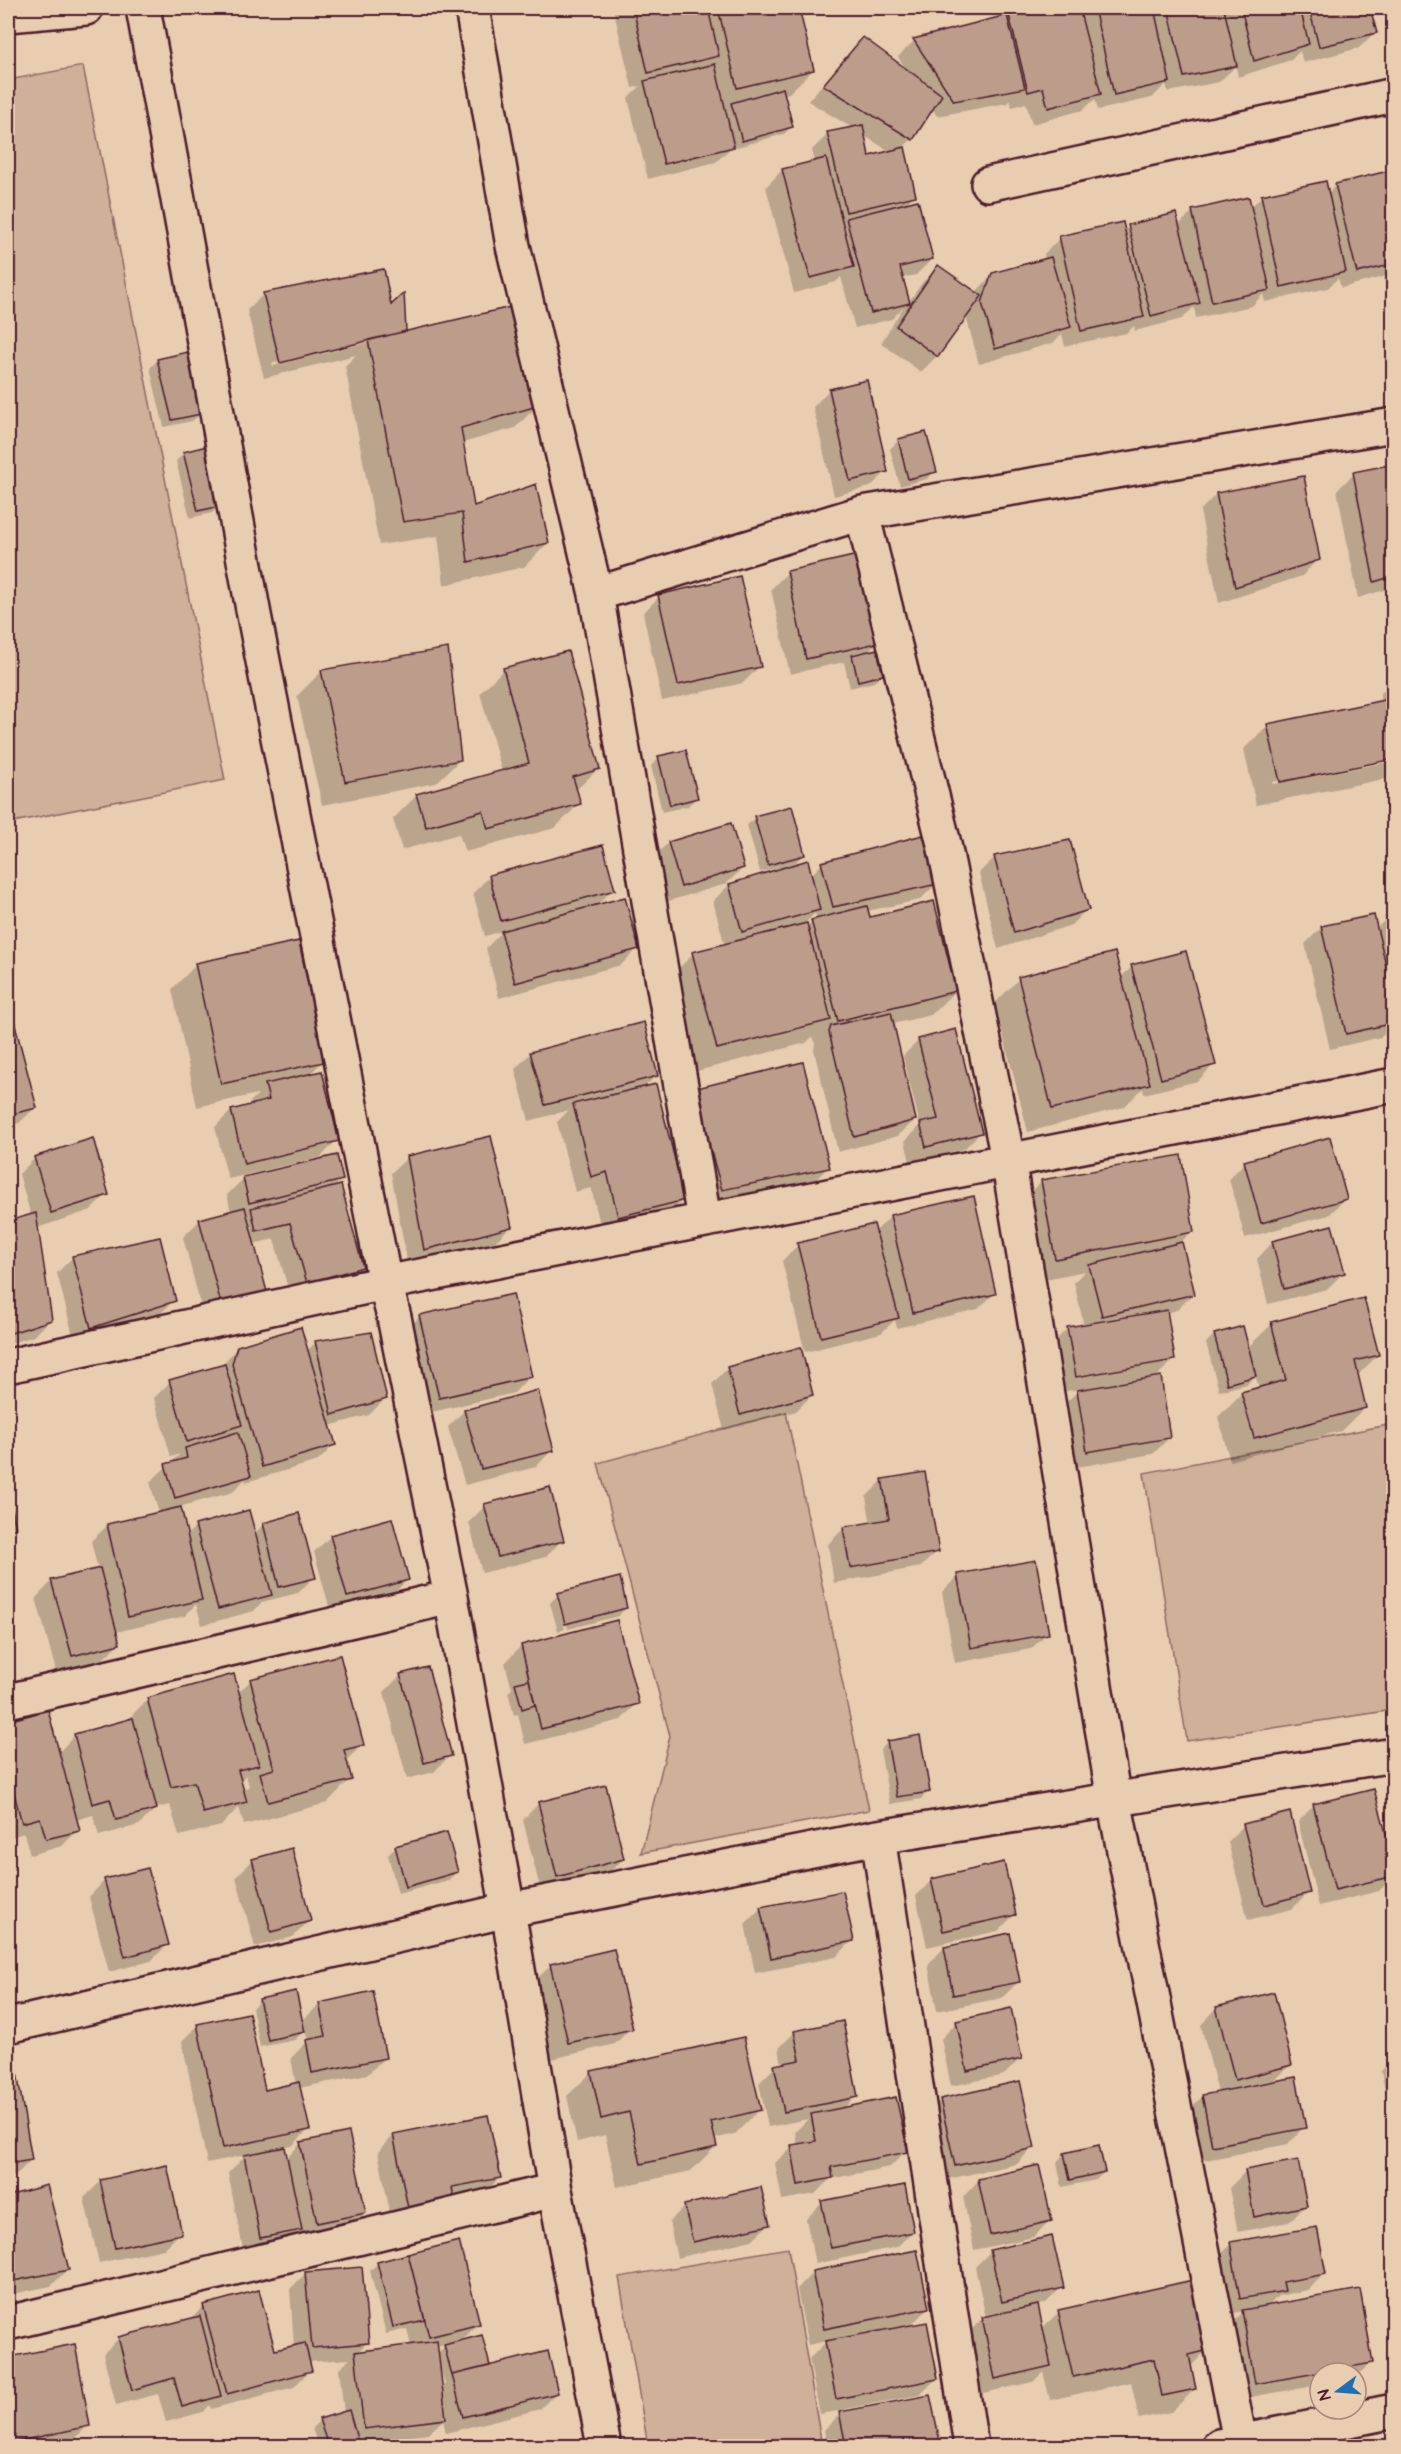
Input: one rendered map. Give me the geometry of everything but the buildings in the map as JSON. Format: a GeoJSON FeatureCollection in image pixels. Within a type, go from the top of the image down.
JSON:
{"type":"FeatureCollection","features":[{"type":"Feature","properties":{"kind":"street"},"geometry":{"type":"LineString","coordinates":[[8,15],[86,8]]}},
{"type":"Feature","properties":{"kind":"street"},"geometry":{"type":"LineString","coordinates":[[143,8],[254,615],[385,1283],[394,1317],[451,1597],[508,1910],[555,2190],[604,2446]]}},
{"type":"Feature","properties":{"kind":"street"},"geometry":{"type":"LineString","coordinates":[[472,8],[513,246],[596,594],[704,1219]]}},
{"type":"Feature","properties":{"kind":"street"},"geometry":{"type":"LineString","coordinates":[[988,184],[1394,95]]}},
{"type":"Feature","properties":{"kind":"street"},"geometry":{"type":"LineString","coordinates":[[596,594],[862,513],[1394,425]]}},
{"type":"Feature","properties":{"kind":"street"},"geometry":{"type":"LineString","coordinates":[[862,513],[944,844],[1008,1160],[1114,1800],[1233,2445],[1394,2411]]}},
{"type":"Feature","properties":{"kind":"street"},"geometry":{"type":"LineString","coordinates":[[8,1366],[385,1283],[1394,1085]]}},
{"type":"Feature","properties":{"kind":"street"},"geometry":{"type":"LineString","coordinates":[[8,1701],[451,1597]]}},
{"type":"Feature","properties":{"kind":"street"},"geometry":{"type":"LineString","coordinates":[[8,2026],[508,1910],[878,1837],[1394,1755]]}},
{"type":"Feature","properties":{"kind":"street"},"geometry":{"type":"LineString","coordinates":[[878,1837],[971,2446]]}},
{"type":"Feature","properties":{"kind":"street"},"geometry":{"type":"LineString","coordinates":[[8,2323],[555,2190]]}},
{"type":"Feature","properties":{"kind":"shaded area"},"geometry":{"type":"Polygon","coordinates":[[[83,66],[225,780],[8,823],[8,80],[83,66]]]}},
{"type":"Feature","properties":{"kind":"shaded area"},"geometry":{"type":"Polygon","coordinates":[[[786,1412],[869,1810],[641,1853],[670,1736],[598,1463],[786,1412]]]}},
{"type":"Feature","properties":{"kind":"shaded area"},"geometry":{"type":"Polygon","coordinates":[[[1393,1424],[1393,1710],[1187,1741],[1144,1473],[1393,1424]]]}},
{"type":"Feature","properties":{"kind":"shaded area"},"geometry":{"type":"Polygon","coordinates":[[[788,2248],[822,2446],[648,2446],[619,2277],[788,2248]]]}}]}
